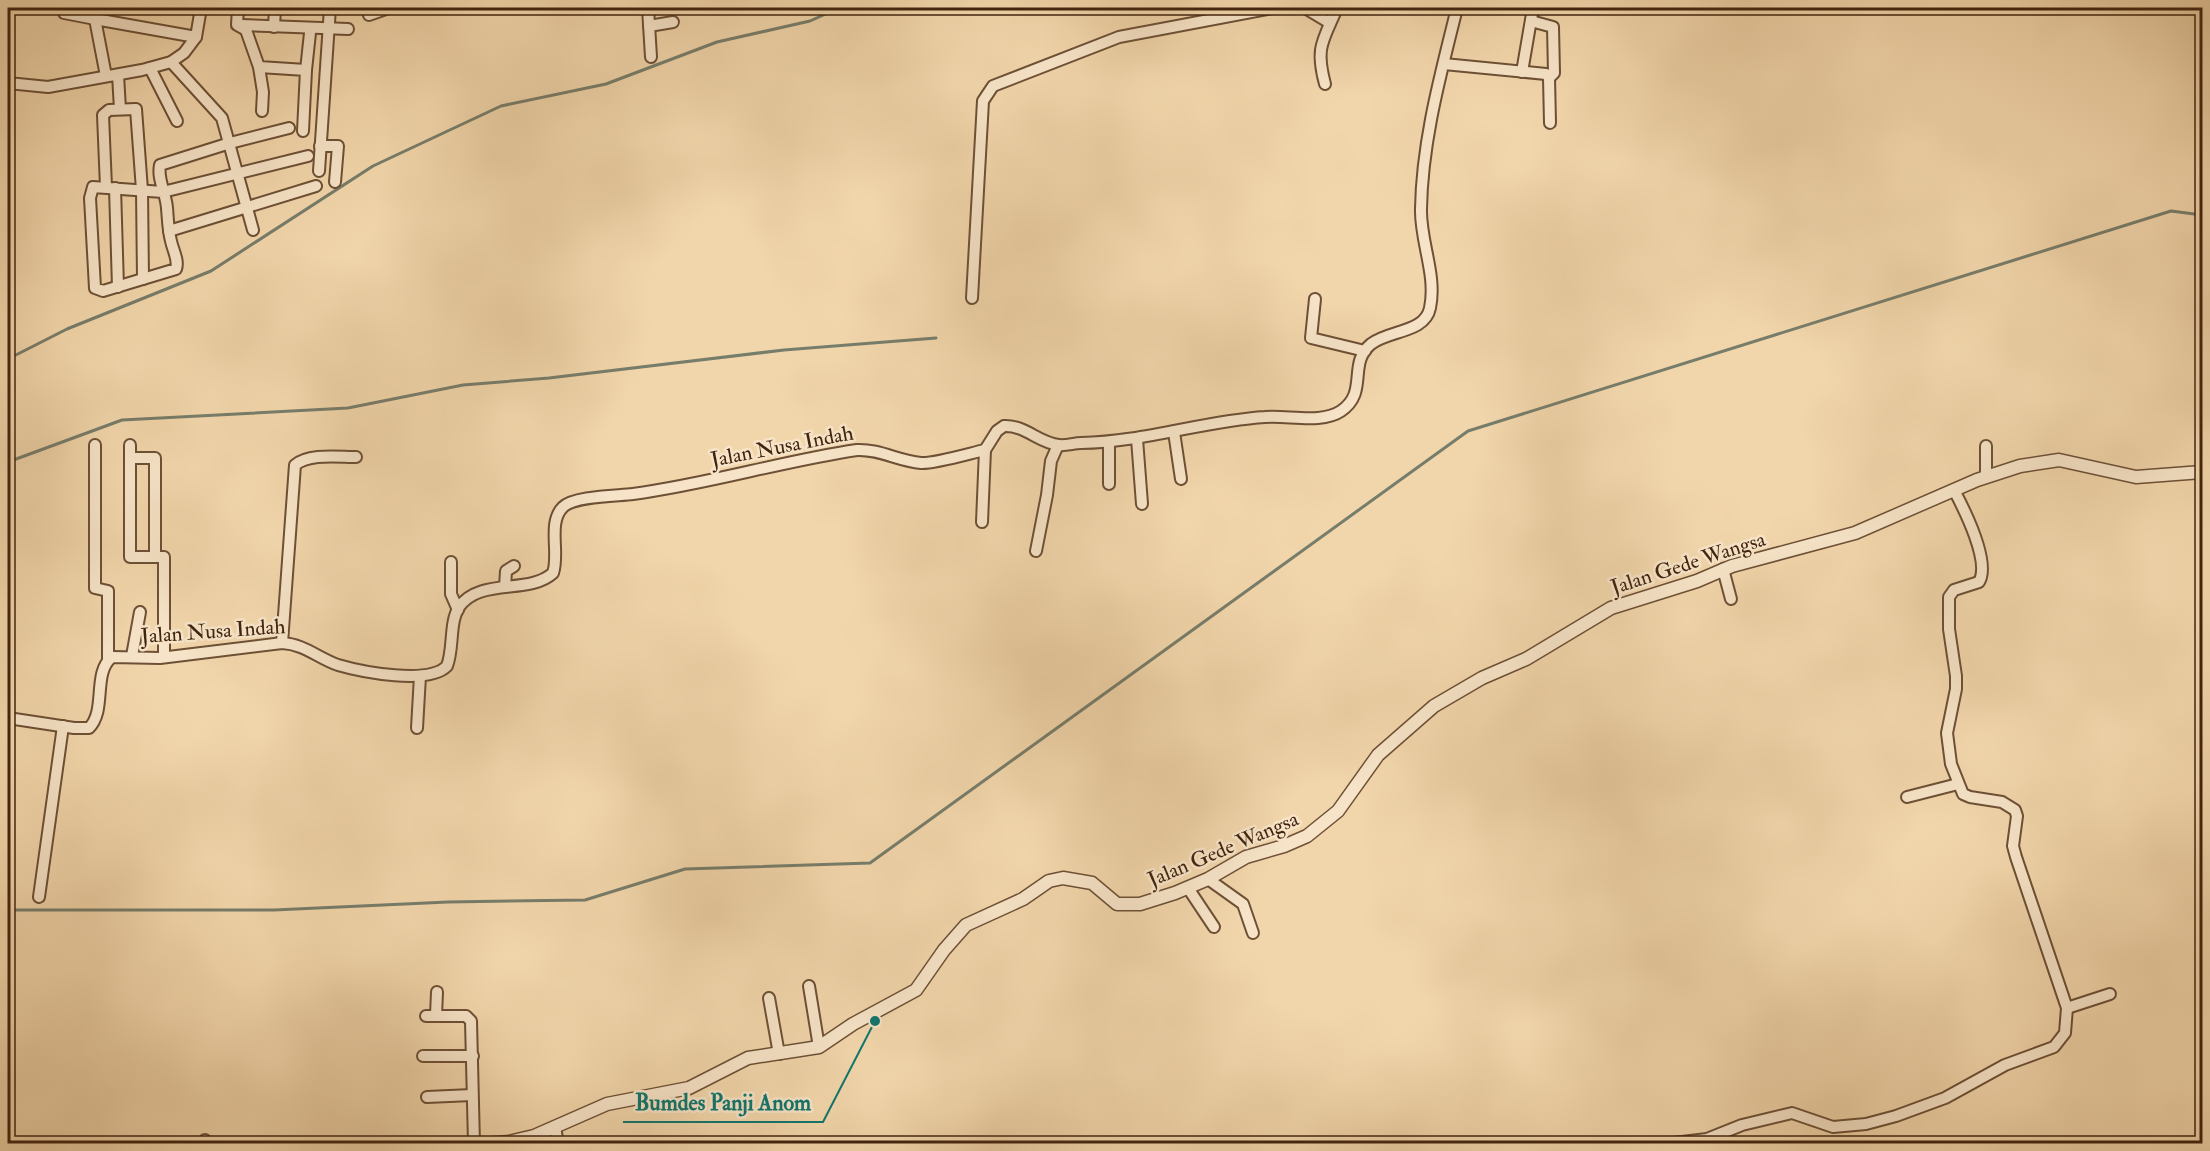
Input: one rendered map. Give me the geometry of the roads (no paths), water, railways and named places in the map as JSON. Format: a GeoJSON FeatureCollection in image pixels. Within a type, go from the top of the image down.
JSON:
{"type":"FeatureCollection","features":[{"type":"Feature","properties":{"kind":"street"},"geometry":{"type":"LineString","coordinates":[[8,83],[48,87],[171,62],[184,53],[196,36],[201,8]]}},
{"type":"Feature","properties":{"kind":"street"},"geometry":{"type":"LineString","coordinates":[[237,25],[238,8]]}},
{"type":"Feature","properties":{"kind":"street"},"geometry":{"type":"LineString","coordinates":[[274,27],[275,8]]}},
{"type":"Feature","properties":{"kind":"street"},"geometry":{"type":"LineString","coordinates":[[319,171],[330,8]]}},
{"type":"Feature","properties":{"kind":"street"},"geometry":{"type":"LineString","coordinates":[[369,15],[389,8]]}},
{"type":"Feature","properties":{"kind":"street"},"geometry":{"type":"LineString","coordinates":[[648,8],[651,57]]}},
{"type":"Feature","properties":{"kind":"street"},"geometry":{"type":"LineString","coordinates":[[972,298],[982,110],[987,92],[993,86],[1119,37],[1234,11],[1272,8]]}},
{"type":"Feature","properties":{"kind":"street"},"geometry":{"type":"LineString","coordinates":[[1309,8],[1330,23]]}},
{"type":"Feature","properties":{"kind":"street"},"geometry":{"type":"LineString","coordinates":[[1325,84],[1319,53],[1337,8]]}},
{"type":"Feature","properties":{"kind":"street"},"geometry":{"type":"LineString","coordinates":[[982,522],[985,450],[996,431],[1004,426],[1027,430],[1058,445],[1109,443],[1255,417],[1332,416],[1354,399],[1357,392],[1358,367],[1365,351],[1380,339],[1420,324],[1430,311],[1432,284],[1421,212],[1424,161],[1457,8]]}},
{"type":"Feature","properties":{"kind":"street"},"geometry":{"type":"LineString","coordinates":[[1522,72],[1533,8]]}},
{"type":"Feature","properties":{"kind":"street"},"geometry":{"type":"LineString","coordinates":[[64,13],[196,36]]}},
{"type":"Feature","properties":{"kind":"street"},"geometry":{"type":"LineString","coordinates":[[95,19],[120,109]]}},
{"type":"Feature","properties":{"kind":"street"},"geometry":{"type":"LineString","coordinates":[[1531,21],[1553,27],[1554,73],[1549,78]]}},
{"type":"Feature","properties":{"kind":"street"},"geometry":{"type":"LineString","coordinates":[[649,26],[673,22]]}},
{"type":"Feature","properties":{"kind":"street"},"geometry":{"type":"LineString","coordinates":[[237,25],[348,29]]}},
{"type":"Feature","properties":{"kind":"street"},"geometry":{"type":"LineString","coordinates":[[237,25],[246,30],[259,67],[263,92],[262,111]]}},
{"type":"Feature","properties":{"kind":"street"},"geometry":{"type":"LineString","coordinates":[[303,131],[310,33]]}},
{"type":"Feature","properties":{"kind":"street"},"geometry":{"type":"LineString","coordinates":[[171,62],[216,110],[230,143],[253,230]]}},
{"type":"Feature","properties":{"kind":"street"},"geometry":{"type":"LineString","coordinates":[[1444,64],[1546,74],[1549,78],[1550,123]]}},
{"type":"Feature","properties":{"kind":"street"},"geometry":{"type":"LineString","coordinates":[[259,67],[306,70]]}},
{"type":"Feature","properties":{"kind":"street"},"geometry":{"type":"LineString","coordinates":[[150,68],[177,121]]}},
{"type":"Feature","properties":{"kind":"street"},"geometry":{"type":"LineString","coordinates":[[118,287],[104,115],[110,110],[136,109],[142,190],[143,279]]}},
{"type":"Feature","properties":{"kind":"street"},"geometry":{"type":"LineString","coordinates":[[289,128],[230,143],[160,165],[163,192],[169,231],[177,261],[176,269],[99,291],[94,284],[90,198],[93,187],[163,192],[308,156]]}},
{"type":"Feature","properties":{"kind":"street"},"geometry":{"type":"LineString","coordinates":[[320,146],[338,146],[335,182]]}},
{"type":"Feature","properties":{"kind":"street"},"geometry":{"type":"LineString","coordinates":[[169,231],[316,186]]}},
{"type":"Feature","properties":{"kind":"street"},"geometry":{"type":"LineString","coordinates":[[1315,299],[1311,338],[1365,351]]}},
{"type":"Feature","properties":{"kind":"street"},"geometry":{"type":"LineString","coordinates":[[1174,432],[1181,480]]}},
{"type":"Feature","properties":{"kind":"street"},"geometry":{"type":"LineString","coordinates":[[1137,439],[1142,504]]}},
{"type":"Feature","properties":{"kind":"street"},"geometry":{"type":"LineString","coordinates":[[1109,443],[1109,484]]}},
{"type":"Feature","properties":{"kind":"street"},"geometry":{"type":"LineString","coordinates":[[8,718],[83,729],[93,724],[108,660],[108,591],[95,588],[95,445]]}},
{"type":"Feature","properties":{"kind":"street"},"geometry":{"type":"LineString","coordinates":[[130,445],[130,557],[164,557],[164,657]]}},
{"type":"Feature","properties":{"kind":"street"},"geometry":{"type":"LineString","coordinates":[[1035,551],[1047,495],[1051,461],[1058,445]]}},
{"type":"Feature","properties":{"kind":"street"},"geometry":{"type":"LineString","coordinates":[[1986,446],[1986,476]]}},
{"type":"Feature","properties":{"kind":"street","name":"Jalan Nusa Indah"},"geometry":{"type":"LineString","coordinates":[[108,660],[112,657],[164,657],[282,643],[300,645],[340,665],[420,676],[436,674],[447,666],[458,610],[474,596],[505,587],[540,582],[553,573],[557,557],[556,518],[563,507],[576,501],[654,491],[750,469],[857,450],[881,452],[922,463],[985,450]]}},
{"type":"Feature","properties":{"kind":"street"},"geometry":{"type":"LineString","coordinates":[[282,643],[295,465],[308,459],[356,457]]}},
{"type":"Feature","properties":{"kind":"street"},"geometry":{"type":"LineString","coordinates":[[130,458],[155,458],[155,557]]}},
{"type":"Feature","properties":{"kind":"street","name":"Jalan Gede Wangsa"},"geometry":{"type":"LineString","coordinates":[[486,1143],[520,1140],[607,1104],[682,1091],[748,1058],[819,1047],[853,1024],[916,990],[939,956],[966,925],[1023,899],[1049,880],[1063,878],[1092,883],[1111,900],[1126,906],[1140,904],[1188,888],[1246,856],[1284,846],[1318,830],[1338,811],[1378,755],[1407,727],[1448,696],[1526,659],[1611,608],[1697,581],[1723,569],[1855,533],[1986,476],[2053,460],[2136,477],[2202,472]]}},
{"type":"Feature","properties":{"kind":"street"},"geometry":{"type":"LineString","coordinates":[[1665,1143],[1707,1139],[1742,1125],[1792,1113],[1833,1127],[1866,1124],[1896,1116],[1945,1098],[2005,1065],[2054,1047],[2065,1033],[2067,1008],[2013,846],[2017,816],[2015,810],[2002,802],[1963,794],[1958,784],[1947,740],[1956,689],[1949,603],[1952,592],[1979,582],[1982,572],[1974,535],[1954,490]]}},
{"type":"Feature","properties":{"kind":"street"},"geometry":{"type":"LineString","coordinates":[[450,561],[451,594],[458,610]]}},
{"type":"Feature","properties":{"kind":"street"},"geometry":{"type":"LineString","coordinates":[[505,587],[506,571],[514,566]]}},
{"type":"Feature","properties":{"kind":"street"},"geometry":{"type":"LineString","coordinates":[[1723,569],[1731,599]]}},
{"type":"Feature","properties":{"kind":"street"},"geometry":{"type":"LineString","coordinates":[[132,656],[140,612]]}},
{"type":"Feature","properties":{"kind":"street"},"geometry":{"type":"LineString","coordinates":[[417,728],[420,676]]}},
{"type":"Feature","properties":{"kind":"street"},"geometry":{"type":"LineString","coordinates":[[39,897],[63,726]]}},
{"type":"Feature","properties":{"kind":"street"},"geometry":{"type":"LineString","coordinates":[[1907,797],[1958,784]]}},
{"type":"Feature","properties":{"kind":"street"},"geometry":{"type":"LineString","coordinates":[[1208,879],[1244,904],[1253,933]]}},
{"type":"Feature","properties":{"kind":"street"},"geometry":{"type":"LineString","coordinates":[[1188,888],[1214,927]]}},
{"type":"Feature","properties":{"kind":"street"},"geometry":{"type":"LineString","coordinates":[[809,986],[819,1047]]}},
{"type":"Feature","properties":{"kind":"street"},"geometry":{"type":"LineString","coordinates":[[437,992],[431,1015],[471,1018],[474,1143]]}},
{"type":"Feature","properties":{"kind":"street"},"geometry":{"type":"LineString","coordinates":[[2067,1008],[2109,994]]}},
{"type":"Feature","properties":{"kind":"street"},"geometry":{"type":"LineString","coordinates":[[769,998],[779,1054]]}},
{"type":"Feature","properties":{"kind":"street"},"geometry":{"type":"LineString","coordinates":[[423,1056],[473,1056]]}},
{"type":"Feature","properties":{"kind":"street"},"geometry":{"type":"LineString","coordinates":[[427,1097],[472,1095]]}},
{"type":"Feature","properties":{"kind":"street"},"geometry":{"type":"LineString","coordinates":[[555,1127],[558,1143]]}},
{"type":"Feature","properties":{"kind":"street"},"geometry":{"type":"LineString","coordinates":[[450,1143],[469,1143]]}},
{"type":"Feature","properties":{"kind":"waterway"},"geometry":{"type":"LineString","coordinates":[[8,359],[67,329],[211,271],[373,166],[501,106],[606,84],[717,42],[810,21],[839,8]]}},
{"type":"Feature","properties":{"kind":"waterway"},"geometry":{"type":"LineString","coordinates":[[8,910],[274,910],[448,902],[585,900],[685,869],[870,863],[1468,431],[2171,211],[2202,215]]}},
{"type":"Feature","properties":{"kind":"waterway"},"geometry":{"type":"LineString","coordinates":[[8,462],[122,420],[348,408],[463,385],[549,378],[784,350],[936,338]]}},
{"type":"Feature","properties":{"kind":"place","name":"Bumdes Panji Anom"},"geometry":{"type":"Point","coordinates":[875,1021]}}]}
